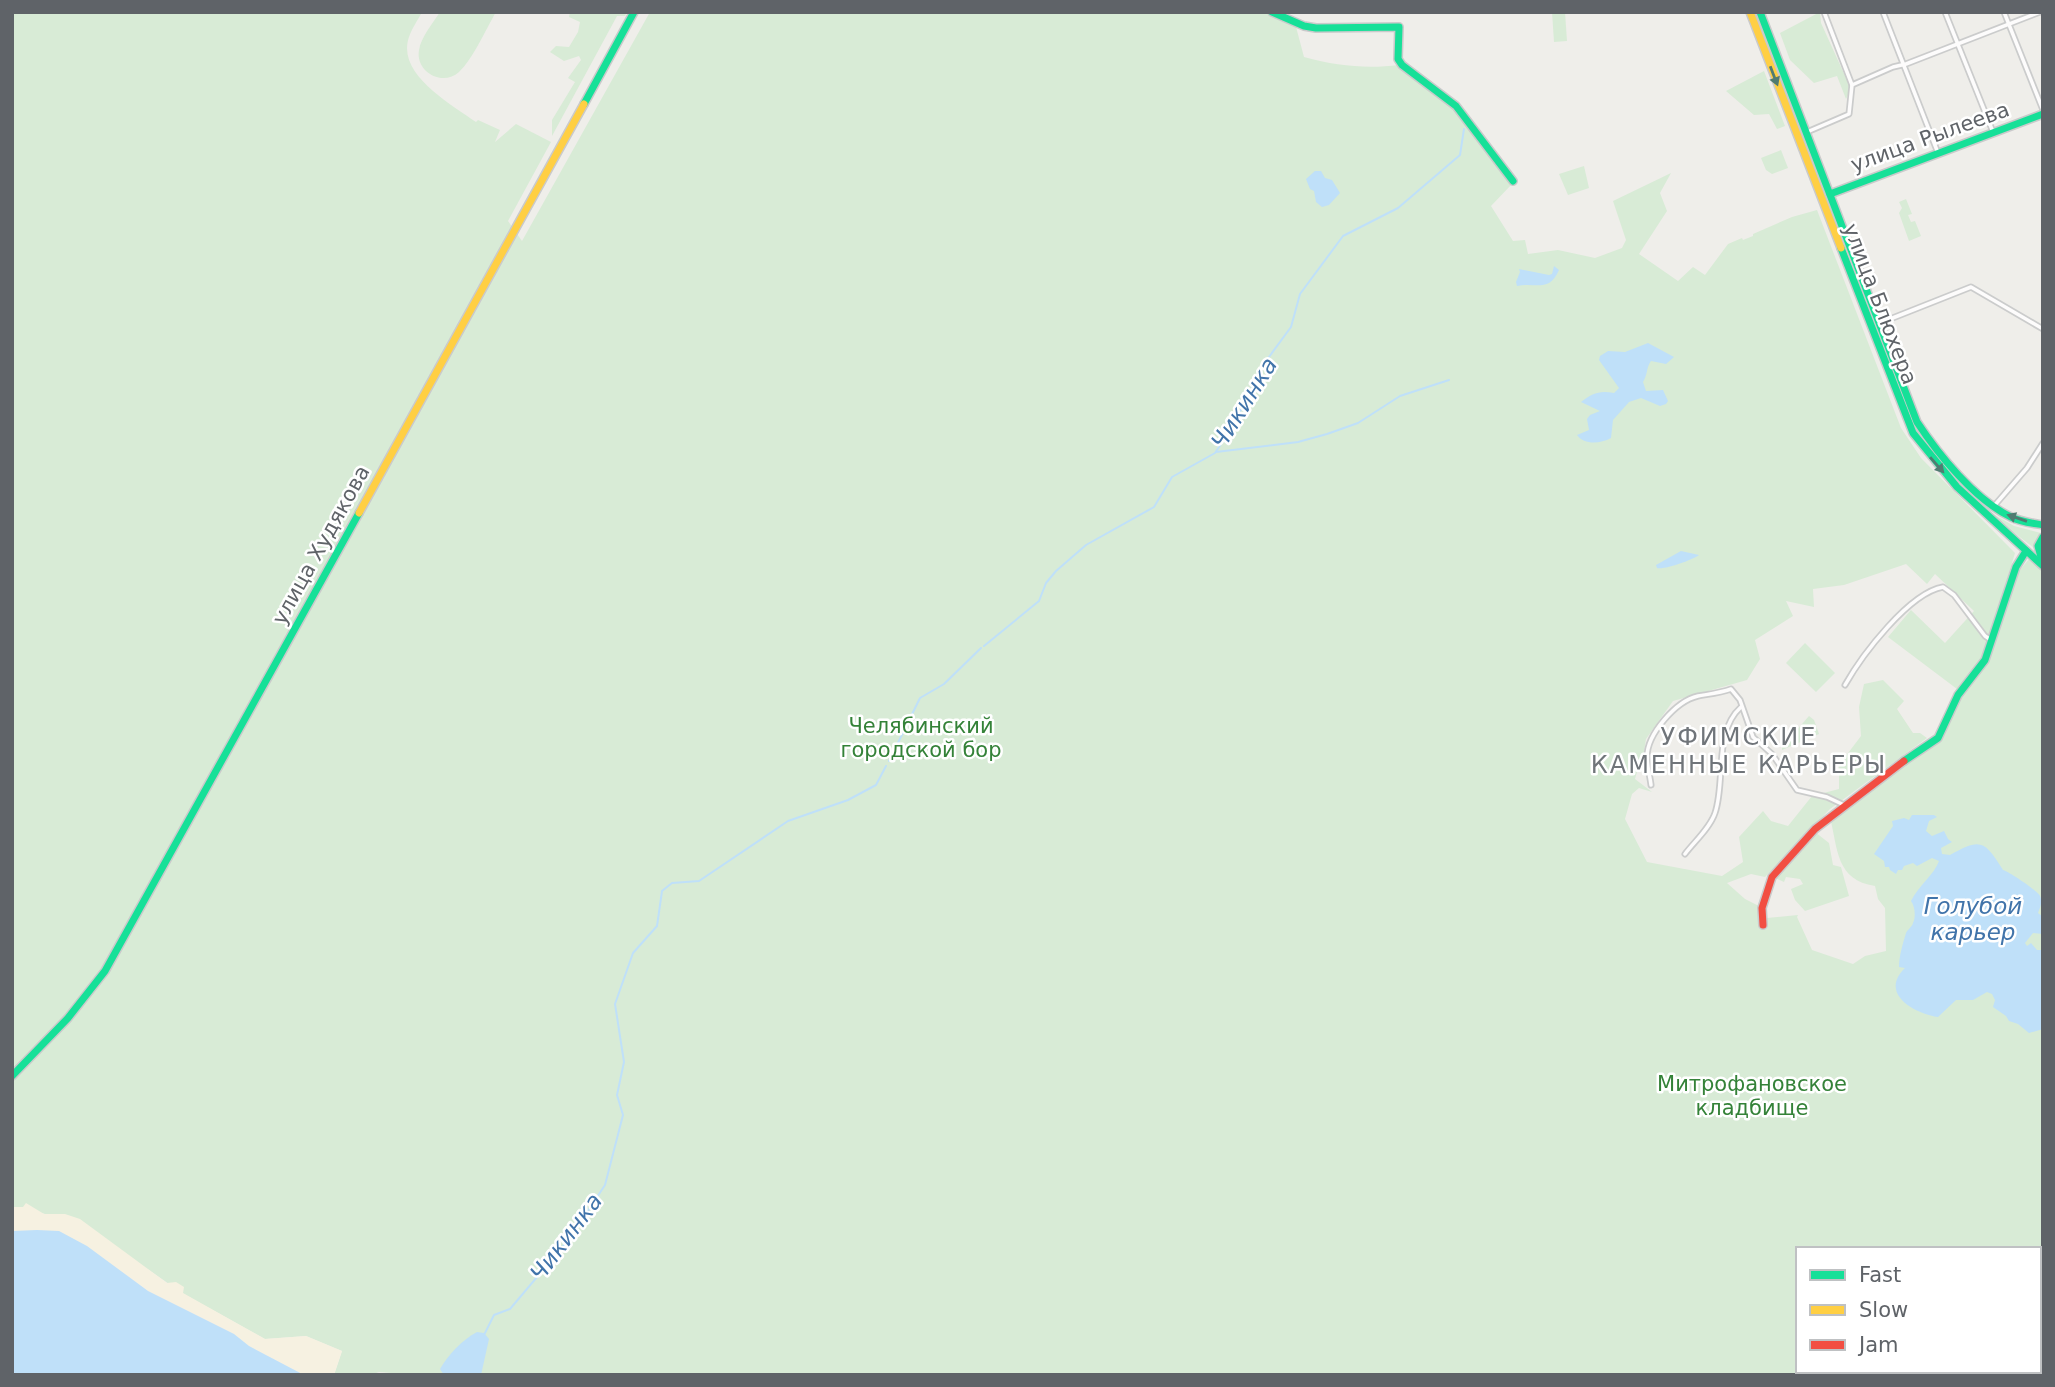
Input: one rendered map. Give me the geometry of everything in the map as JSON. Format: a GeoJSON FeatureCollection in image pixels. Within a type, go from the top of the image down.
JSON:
{"type":"FeatureCollection","features":[{"type":"Feature","properties":{"kind":"main road","name":"улица Худякова"},"geometry":{"type":"LineString","coordinates":[[12,1076],[68,1018],[105,971],[634,12]]}},
{"type":"Feature","properties":{"kind":"main road"},"geometry":{"type":"LineString","coordinates":[[1272,12],[1304,26],[1317,28],[1399,27],[1398,59],[1402,65],[1456,106],[1513,181]]}},
{"type":"Feature","properties":{"kind":"main road","name":"улица Блюхера"},"geometry":{"type":"LineString","coordinates":[[1750,12],[1913,433],[1938,467],[1980,510],[2043,565]]}},
{"type":"Feature","properties":{"kind":"main road","name":"улица Блюхера"},"geometry":{"type":"LineString","coordinates":[[1760,12],[1917,422],[1938,453],[1994,506],[2014,518],[2043,525]]}},
{"type":"Feature","properties":{"kind":"main road","name":"улица Рылеева"},"geometry":{"type":"LineString","coordinates":[[1820,197],[2043,112]]}},
{"type":"Feature","properties":{"kind":"main road"},"geometry":{"type":"LineString","coordinates":[[2043,537],[2038,546],[2043,565]]}},
{"type":"Feature","properties":{"kind":"main road"},"geometry":{"type":"LineString","coordinates":[[1763,925],[1761,912],[1772,877],[1815,829],[1938,738],[1958,695],[1985,660],[2016,567],[2026,551]]}},
{"type":"Feature","properties":{"kind":"street"},"geometry":{"type":"LineString","coordinates":[[1806,132],[1849,114],[1852,85],[1824,12]]}},
{"type":"Feature","properties":{"kind":"street"},"geometry":{"type":"LineString","coordinates":[[1884,12],[1938,153]]}},
{"type":"Feature","properties":{"kind":"street"},"geometry":{"type":"LineString","coordinates":[[1945,12],[1993,132]]}},
{"type":"Feature","properties":{"kind":"street"},"geometry":{"type":"LineString","coordinates":[[2004,12],[2043,112]]}},
{"type":"Feature","properties":{"kind":"street"},"geometry":{"type":"LineString","coordinates":[[1852,85],[2040,12]]}},
{"type":"Feature","properties":{"kind":"street"},"geometry":{"type":"LineString","coordinates":[[1880,323],[1971,287],[2043,329]]}},
{"type":"Feature","properties":{"kind":"street"},"geometry":{"type":"LineString","coordinates":[[1994,506],[2027,468],[2043,443]]}},
{"type":"Feature","properties":{"kind":"street"},"geometry":{"type":"LineString","coordinates":[[1845,685],[1856,666],[1910,604],[1933,588],[1943,587],[1954,595],[1991,640]]}},
{"type":"Feature","properties":{"kind":"street"},"geometry":{"type":"LineString","coordinates":[[1651,785],[1647,757],[1649,746],[1672,710],[1697,696],[1731,690],[1740,701],[1753,737],[1772,754],[1797,790],[1827,797],[1844,805]]}},
{"type":"Feature","properties":{"kind":"street"},"geometry":{"type":"LineString","coordinates":[[1685,855],[1715,813],[1726,733],[1736,712],[1742,707]]}},
{"type":"Feature","properties":{"kind":"green space","name":"Челябинский городской бор"},"geometry":{"type":"Polygon","coordinates":[[[12,12],[422,12],[410,34],[407,51],[410,63],[428,87],[476,122],[478,120],[500,130],[495,142],[516,124],[551,142],[508,221],[522,241],[650,12],[1269,12],[1295,23],[1304,57],[1352,66],[1399,65],[1455,108],[1512,184],[1491,206],[1513,241],[1525,240],[1528,254],[1558,250],[1595,258],[1622,248],[1626,240],[1613,201],[1671,173],[1660,193],[1667,211],[1639,254],[1678,281],[1693,267],[1705,275],[1728,244],[1753,236],[1792,217],[1817,210],[1901,428],[1921,458],[2015,553],[1984,656],[1957,689],[1888,637],[1911,610],[1945,643],[1974,611],[1935,574],[1927,584],[1906,564],[1844,585],[1813,589],[1814,607],[1786,601],[1793,616],[1755,640],[1760,659],[1747,680],[1673,701],[1646,739],[1643,758],[1635,779],[1652,792],[1639,788],[1632,794],[1625,819],[1647,862],[1722,876],[1743,862],[1739,837],[1763,811],[1771,821],[1788,826],[1812,796],[1839,789],[1839,765],[1861,736],[1859,707],[1864,684],[1883,680],[1904,701],[1897,709],[1913,733],[1920,733],[1927,738],[1830,809],[1765,877],[1751,874],[1727,883],[1745,899],[1759,906],[1758,910],[1767,918],[1798,915],[1812,950],[1853,964],[1865,956],[1886,951],[1885,908],[1878,899],[1875,886],[1862,883],[1853,877],[1841,862],[1830,817],[1940,738],[1960,696],[1986,661],[2017,573],[2031,557],[2043,569],[2043,1375],[416,1375],[379,1372],[371,1375],[334,1375],[342,1351],[306,1336],[265,1339],[182,1293],[149,1270],[45,1214],[23,1207],[12,1207],[12,12]]]}},
{"type":"Feature","properties":{"kind":"green space"},"geometry":{"type":"Polygon","coordinates":[[[440,12],[496,12],[464,66],[453,76],[445,78],[426,71],[419,58],[422,40],[440,12]]]}},
{"type":"Feature","properties":{"kind":"green space"},"geometry":{"type":"Polygon","coordinates":[[[570,12],[627,12],[625,16],[617,16],[552,136],[552,120],[575,82],[568,78],[581,60],[579,56],[564,61],[550,52],[556,46],[569,47],[578,32],[580,22],[569,17],[570,12]]]}},
{"type":"Feature","properties":{"kind":"green space"},"geometry":{"type":"Polygon","coordinates":[[[1552,12],[1565,12],[1567,41],[1554,42],[1552,12]]]}},
{"type":"Feature","properties":{"kind":"green space"},"geometry":{"type":"Polygon","coordinates":[[[1820,12],[1821,23],[1851,89],[1846,99],[1837,76],[1814,83],[1790,60],[1780,33],[1820,12]]]}},
{"type":"Feature","properties":{"kind":"green space"},"geometry":{"type":"Polygon","coordinates":[[[1764,71],[1785,126],[1777,129],[1769,114],[1754,115],[1726,91],[1764,71]]]}},
{"type":"Feature","properties":{"kind":"green space"},"geometry":{"type":"Polygon","coordinates":[[[1781,150],[1788,168],[1772,174],[1766,170],[1761,158],[1781,150]]]}},
{"type":"Feature","properties":{"kind":"green space"},"geometry":{"type":"Polygon","coordinates":[[[1584,166],[1589,188],[1568,195],[1559,174],[1584,166]]]}},
{"type":"Feature","properties":{"kind":"green space"},"geometry":{"type":"Polygon","coordinates":[[[1906,199],[1912,214],[1908,215],[1911,222],[1915,221],[1921,236],[1909,241],[1899,213],[1902,208],[1899,202],[1906,199]]]}},
{"type":"Feature","properties":{"kind":"green space"},"geometry":{"type":"Polygon","coordinates":[[[1993,514],[2014,526],[2041,533],[2034,548],[2004,525],[1993,514]]]}},
{"type":"Feature","properties":{"kind":"green space"},"geometry":{"type":"Polygon","coordinates":[[[1805,643],[1835,673],[1816,692],[1786,663],[1805,643]]]}},
{"type":"Feature","properties":{"kind":"green space"},"geometry":{"type":"Polygon","coordinates":[[[1809,716],[1814,720],[1819,734],[1782,750],[1782,747],[1809,716]]]}},
{"type":"Feature","properties":{"kind":"green space"},"geometry":{"type":"Polygon","coordinates":[[[1815,832],[1829,843],[1833,865],[1841,867],[1849,896],[1805,911],[1795,900],[1791,889],[1803,884],[1800,879],[1786,877],[1784,882],[1775,878],[1815,832]]]}},
{"type":"Feature","properties":{"kind":"sand"},"geometry":{"type":"Polygon","coordinates":[[[26,1203],[44,1214],[65,1214],[80,1219],[167,1283],[176,1282],[184,1287],[183,1293],[265,1339],[306,1336],[342,1351],[334,1375],[304,1375],[249,1346],[234,1334],[148,1291],[59,1231],[12,1231],[12,1207],[23,1207],[26,1203]]]}},
{"type":"Feature","properties":{"kind":"water"},"geometry":{"type":"Polygon","coordinates":[[[1315,171],[1321,171],[1325,178],[1332,180],[1340,193],[1329,205],[1322,207],[1316,202],[1314,191],[1310,189],[1306,179],[1315,171]]]}},
{"type":"Feature","properties":{"kind":"water"},"geometry":{"type":"Polygon","coordinates":[[[1554,266],[1559,270],[1551,282],[1517,286],[1519,269],[1549,275],[1552,274],[1554,266]]]}},
{"type":"Feature","properties":{"kind":"water"},"geometry":{"type":"Polygon","coordinates":[[[1648,343],[1674,357],[1666,364],[1651,361],[1643,382],[1646,391],[1663,390],[1668,401],[1660,406],[1641,398],[1629,402],[1613,420],[1611,438],[1584,441],[1577,435],[1589,430],[1587,419],[1600,411],[1581,402],[1596,393],[1614,393],[1619,388],[1599,360],[1600,356],[1608,351],[1625,352],[1648,343]]]}},
{"type":"Feature","properties":{"kind":"water"},"geometry":{"type":"Polygon","coordinates":[[[1681,551],[1699,555],[1666,568],[1657,568],[1656,565],[1681,551]]]}},
{"type":"Feature","properties":{"kind":"water","name":"Голубой карьер"},"geometry":{"type":"Polygon","coordinates":[[[1912,815],[1937,817],[1929,821],[1926,831],[1932,836],[1944,831],[1952,842],[1941,848],[1942,854],[1950,855],[1969,846],[1981,845],[1991,853],[2003,870],[2040,896],[2038,913],[2043,917],[2043,934],[2033,933],[2025,943],[2027,946],[2031,943],[2037,950],[2043,950],[2043,1029],[2029,1033],[2009,1021],[1993,1007],[1995,1000],[1992,994],[1987,992],[1973,1000],[1956,1000],[1938,1017],[1910,1006],[1897,993],[1898,977],[1905,968],[1899,967],[1901,950],[1906,933],[1915,918],[1911,901],[1939,861],[1932,858],[1917,866],[1913,863],[1904,866],[1896,874],[1889,867],[1885,867],[1884,861],[1874,854],[1893,826],[1892,821],[1904,818],[1909,820],[1912,815]]]}},
{"type":"Feature","properties":{"kind":"water"},"geometry":{"type":"Polygon","coordinates":[[[12,1231],[59,1231],[87,1246],[148,1291],[234,1334],[249,1346],[304,1375],[12,1375],[12,1231]]]}},
{"type":"Feature","properties":{"kind":"water"},"geometry":{"type":"Polygon","coordinates":[[[477,1332],[484,1333],[489,1339],[481,1375],[444,1375],[440,1369],[447,1358],[477,1332]]]}},
{"type":"Feature","properties":{"kind":"waterway","name":"Чикинка"},"geometry":{"type":"LineString","coordinates":[[984,646],[1039,601],[1046,583],[1056,571],[1086,545],[1154,507],[1172,477],[1215,453],[1231,429],[1266,361],[1291,327],[1300,294],[1343,236],[1398,208],[1460,155],[1464,129]]}},
{"type":"Feature","properties":{"kind":"waterway"},"geometry":{"type":"LineString","coordinates":[[1216,452],[1298,442],[1327,434],[1358,423],[1400,396],[1449,380]]}},
{"type":"Feature","properties":{"kind":"waterway","name":"Чикинка"},"geometry":{"type":"LineString","coordinates":[[889,761],[920,698],[944,684],[981,648]]}},
{"type":"Feature","properties":{"kind":"waterway","name":"Чикинка"},"geometry":{"type":"LineString","coordinates":[[484,1335],[494,1315],[510,1309],[570,1238],[605,1185],[623,1115],[617,1095],[624,1062],[615,1004],[633,953],[657,926],[662,891],[672,883],[699,881],[788,821],[848,800],[876,785],[886,766]]}},
{"type":"Feature","properties":{"kind":"traffic: fast"},"geometry":{"type":"LineString","coordinates":[[584,104],[634,12]]}},
{"type":"Feature","properties":{"kind":"traffic: fast"},"geometry":{"type":"LineString","coordinates":[[1272,12],[1304,26],[1316,28],[1399,27],[1398,59],[1402,65],[1456,106],[1513,181]]}},
{"type":"Feature","properties":{"kind":"traffic: fast"},"geometry":{"type":"LineString","coordinates":[[1760,12],[1917,422],[1946,462],[1984,499],[2015,519],[2043,525]]}},
{"type":"Feature","properties":{"kind":"traffic: fast"},"geometry":{"type":"LineString","coordinates":[[1830,194],[2043,114]]}},
{"type":"Feature","properties":{"kind":"traffic: fast"},"geometry":{"type":"LineString","coordinates":[[1841,248],[1913,433],[1957,487],[2043,566]]}},
{"type":"Feature","properties":{"kind":"traffic: fast"},"geometry":{"type":"LineString","coordinates":[[12,1076],[68,1018],[105,971],[359,513]]}},
{"type":"Feature","properties":{"kind":"traffic: fast"},"geometry":{"type":"LineString","coordinates":[[2043,537],[2038,546],[2043,564]]}},
{"type":"Feature","properties":{"kind":"traffic: fast"},"geometry":{"type":"LineString","coordinates":[[1904,761],[1938,738],[1958,695],[1985,660],[2016,567],[2026,551]]}},
{"type":"Feature","properties":{"kind":"traffic: slow"},"geometry":{"type":"LineString","coordinates":[[1750,12],[1841,248]]}},
{"type":"Feature","properties":{"kind":"traffic: slow"},"geometry":{"type":"LineString","coordinates":[[359,513],[584,104]]}},
{"type":"Feature","properties":{"kind":"traffic: jam"},"geometry":{"type":"LineString","coordinates":[[1763,925],[1762,908],[1772,877],[1815,829],[1904,761]]}},
{"type":"Feature","properties":{"kind":"district","name":"УФИМСКИЕ КАМЕННЫЕ КАРЬЕРЫ"},"geometry":{"type":"Point","coordinates":[1739,751]}},
{"type":"Feature","properties":{"kind":"park label","name":"Митрофановское кладбище"},"geometry":{"type":"Point","coordinates":[1752,1096]}}]}
